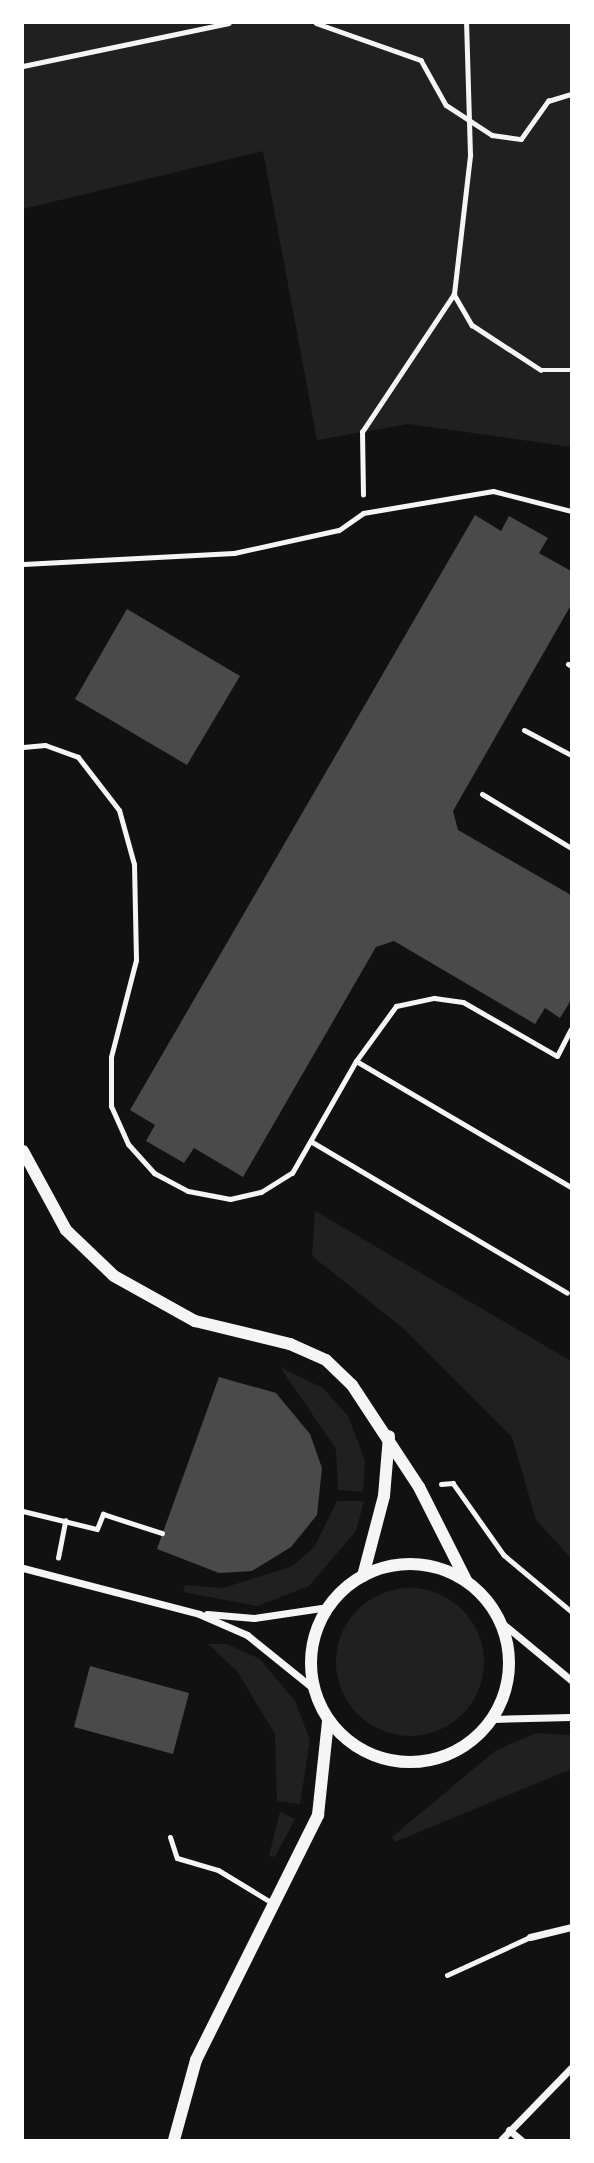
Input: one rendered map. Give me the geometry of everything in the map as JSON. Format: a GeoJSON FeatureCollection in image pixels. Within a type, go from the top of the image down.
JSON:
{"type":"FeatureCollection","features":[{"type":"Feature","properties":{"kind":"street"},"geometry":{"type":"LineString","coordinates":[[23,1151],[65,1230],[114,1276],[195,1321],[290,1344],[326,1360],[388,1436],[418,1487],[467,1582],[502,1623],[571,1680]]}},
{"type":"Feature","properties":{"kind":"street"},"geometry":{"type":"LineString","coordinates":[[363,1576],[384,1496],[388,1436]]}},
{"type":"Feature","properties":{"kind":"street"},"geometry":{"type":"LineString","coordinates":[[467,1582],[415,1564],[363,1576],[328,1607],[311,1652],[314,1689],[328,1721],[361,1751],[403,1763],[447,1756],[493,1719],[510,1672],[502,1623]]}},
{"type":"Feature","properties":{"kind":"street"},"geometry":{"type":"LineString","coordinates":[[23,1568],[199,1614],[247,1635],[314,1689]]}},
{"type":"Feature","properties":{"kind":"street"},"geometry":{"type":"LineString","coordinates":[[199,1614],[254,1618],[328,1607]]}},
{"type":"Feature","properties":{"kind":"street"},"geometry":{"type":"LineString","coordinates":[[493,1719],[571,1717]]}},
{"type":"Feature","properties":{"kind":"street"},"geometry":{"type":"LineString","coordinates":[[174,2140],[196,2060],[264,1934],[318,1815],[328,1721]]}},
{"type":"Feature","properties":{"kind":"street"},"geometry":{"type":"LineString","coordinates":[[530,1937],[571,1927]]}},
{"type":"Feature","properties":{"kind":"street"},"geometry":{"type":"LineString","coordinates":[[501,2140],[571,2068]]}},
{"type":"Feature","properties":{"kind":"street"},"geometry":{"type":"LineString","coordinates":[[509,2130],[522,2140]]}},
{"type":"Feature","properties":{"kind":"lane"},"geometry":{"type":"LineString","coordinates":[[23,564],[234,553],[339,530],[363,513],[493,491],[571,511]]}},
{"type":"Feature","properties":{"kind":"lane"},"geometry":{"type":"LineString","coordinates":[[524,730],[571,755]]}},
{"type":"Feature","properties":{"kind":"lane"},"geometry":{"type":"LineString","coordinates":[[23,747],[45,745],[78,757],[99,777],[119,810],[134,864],[136,960],[111,1057],[111,1106],[128,1144],[165,1179],[188,1191],[230,1199],[261,1192],[292,1173],[312,1142],[356,1060],[396,1006],[434,999],[463,1002],[557,1056],[571,1029]]}},
{"type":"Feature","properties":{"kind":"lane"},"geometry":{"type":"LineString","coordinates":[[482,794],[571,848]]}},
{"type":"Feature","properties":{"kind":"lane"},"geometry":{"type":"LineString","coordinates":[[356,1060],[571,1187]]}},
{"type":"Feature","properties":{"kind":"lane"},"geometry":{"type":"LineString","coordinates":[[312,1142],[567,1293]]}},
{"type":"Feature","properties":{"kind":"lane"},"geometry":{"type":"LineString","coordinates":[[170,1837],[177,1858],[218,1870],[276,1906]]}},
{"type":"Feature","properties":{"kind":"lane"},"geometry":{"type":"LineString","coordinates":[[447,1975],[530,1937]]}},
{"type":"Feature","properties":{"kind":"path"},"geometry":{"type":"LineString","coordinates":[[23,64],[229,23]]}},
{"type":"Feature","properties":{"kind":"path"},"geometry":{"type":"LineString","coordinates":[[316,23],[421,60],[446,105],[492,135],[521,139],[548,100],[571,94]]}},
{"type":"Feature","properties":{"kind":"path"},"geometry":{"type":"LineString","coordinates":[[363,513],[362,432],[454,294],[469,119],[466,23]]}},
{"type":"Feature","properties":{"kind":"path"},"geometry":{"type":"LineString","coordinates":[[454,294],[472,325],[541,370],[571,370]]}},
{"type":"Feature","properties":{"kind":"path"},"geometry":{"type":"LineString","coordinates":[[418,1487],[453,1483],[504,1555],[571,1611]]}},
{"type":"Feature","properties":{"kind":"path"},"geometry":{"type":"LineString","coordinates":[[23,1511],[97,1529],[103,1514],[162,1533]]}},
{"type":"Feature","properties":{"kind":"path"},"geometry":{"type":"LineString","coordinates":[[55,1576],[65,1521]]}},
{"type":"Feature","properties":{"kind":"shaded area"},"geometry":{"type":"Polygon","coordinates":[[[23,23],[571,23],[571,447],[409,424],[317,440],[263,151],[23,209],[23,23]]]}},
{"type":"Feature","properties":{"kind":"shaded area"},"geometry":{"type":"Polygon","coordinates":[[[315,1211],[571,1361],[571,1558],[536,1520],[512,1437],[403,1328],[312,1256],[315,1211]]]}},
{"type":"Feature","properties":{"kind":"shaded area"},"geometry":{"type":"Polygon","coordinates":[[[280,1367],[323,1388],[348,1416],[365,1460],[363,1492],[338,1490],[336,1449],[280,1367]]]}},
{"type":"Feature","properties":{"kind":"shaded area"},"geometry":{"type":"Polygon","coordinates":[[[337,1501],[364,1501],[356,1531],[309,1586],[257,1606],[183,1592],[185,1585],[223,1588],[293,1566],[315,1546],[337,1501]]]}},
{"type":"Feature","properties":{"kind":"shaded area"},"geometry":{"type":"Polygon","coordinates":[[[410,1588],[438,1593],[463,1609],[479,1634],[484,1662],[479,1690],[463,1715],[438,1731],[410,1736],[382,1731],[357,1715],[341,1690],[336,1662],[341,1634],[357,1609],[382,1593],[410,1588]]]}},
{"type":"Feature","properties":{"kind":"shaded area"},"geometry":{"type":"Polygon","coordinates":[[[208,1644],[227,1644],[260,1659],[295,1701],[310,1740],[300,1804],[277,1801],[275,1734],[237,1671],[208,1644]]]}},
{"type":"Feature","properties":{"kind":"shaded area"},"geometry":{"type":"Polygon","coordinates":[[[536,1733],[571,1735],[571,1769],[395,1842],[392,1837],[495,1751],[536,1733]]]}},
{"type":"Feature","properties":{"kind":"shaded area"},"geometry":{"type":"Polygon","coordinates":[[[280,1812],[295,1819],[275,1857],[269,1856],[280,1812]]]}},
{"type":"Feature","properties":{"kind":"building"},"geometry":{"type":"Polygon","coordinates":[[[475,515],[501,531],[509,516],[548,538],[539,553],[571,571],[571,605],[453,811],[458,830],[571,895],[571,1000],[560,1018],[545,1008],[535,1024],[394,941],[376,947],[243,1177],[194,1148],[184,1163],[146,1141],[155,1125],[130,1110],[475,515]]]}},
{"type":"Feature","properties":{"kind":"building"},"geometry":{"type":"Polygon","coordinates":[[[127,609],[240,676],[187,765],[75,699],[127,609]]]}},
{"type":"Feature","properties":{"kind":"building"},"geometry":{"type":"Polygon","coordinates":[[[219,1377],[276,1393],[310,1434],[322,1468],[317,1515],[291,1547],[252,1571],[219,1573],[157,1549],[219,1377]]]}},
{"type":"Feature","properties":{"kind":"building"},"geometry":{"type":"Polygon","coordinates":[[[90,1666],[189,1693],[173,1754],[74,1727],[90,1666]]]}}]}
